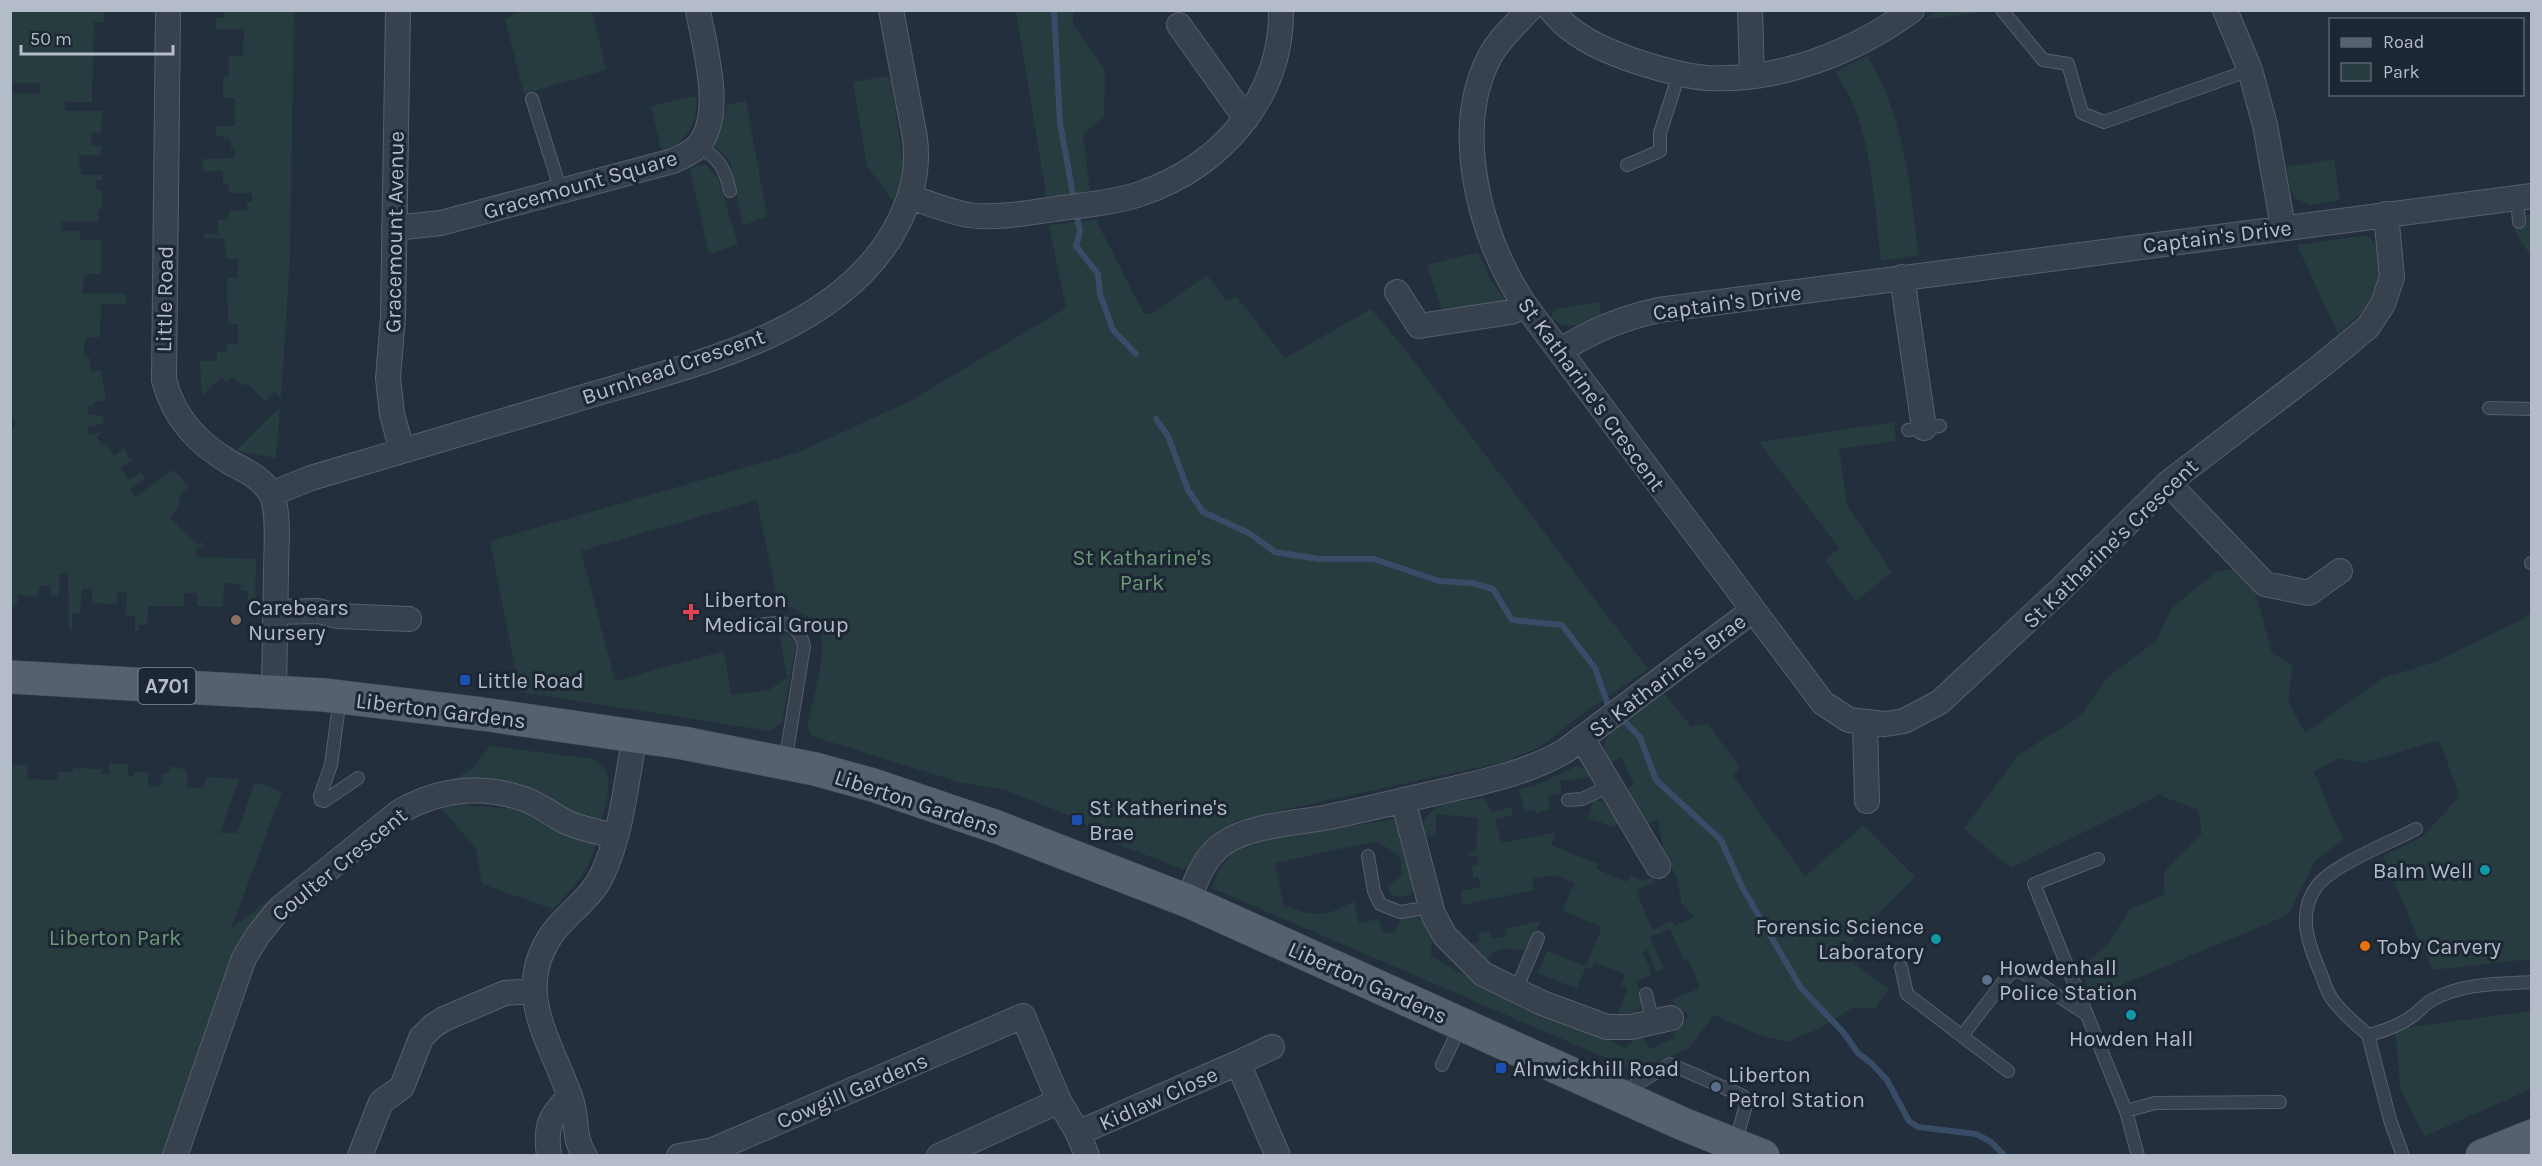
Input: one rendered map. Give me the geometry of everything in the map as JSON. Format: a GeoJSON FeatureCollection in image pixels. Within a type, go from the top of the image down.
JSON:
{"type":"FeatureCollection","features":[{"type":"Feature","properties":{"kind":"main road","name":"Liberton Gardens"},"geometry":{"type":"LineString","coordinates":[[10,677],[274,691],[482,714],[683,743],[784,763],[873,785],[997,827],[1188,901],[1618,1095],[1749,1150]]}},
{"type":"Feature","properties":{"kind":"main road"},"geometry":{"type":"LineString","coordinates":[[2482,1155],[2532,1136]]}},
{"type":"Feature","properties":{"kind":"street","name":"Little Road"},"geometry":{"type":"LineString","coordinates":[[168,10],[164,380],[175,411],[187,429],[202,444],[262,483],[271,494]]}},
{"type":"Feature","properties":{"kind":"street","name":"Gracemount Avenue"},"geometry":{"type":"LineString","coordinates":[[398,10],[393,317],[388,378],[392,414],[402,452]]}},
{"type":"Feature","properties":{"kind":"street","name":"Gracemount Square"},"geometry":{"type":"LineString","coordinates":[[394,228],[441,223],[673,161],[698,146],[709,123],[712,97],[698,10]]}},
{"type":"Feature","properties":{"kind":"street","name":"Burnhead Crescent"},"geometry":{"type":"LineString","coordinates":[[271,494],[310,478],[713,358],[791,324],[832,300],[863,274],[890,238],[911,197],[917,158],[915,138],[891,10]]}},
{"type":"Feature","properties":{"kind":"street"},"geometry":{"type":"LineString","coordinates":[[911,197],[942,208],[987,216],[1122,199],[1159,186],[1200,164],[1217,151],[1246,119],[1274,68],[1281,10]]}},
{"type":"Feature","properties":{"kind":"street","name":"St Katharine's Crescent"},"geometry":{"type":"LineString","coordinates":[[1529,10],[1504,35],[1484,70],[1474,108],[1475,172],[1488,232],[1503,270],[1525,304],[1752,611],[1823,703],[1849,720],[1865,724],[1904,721],[1940,702],[2052,598],[2168,483],[2363,331],[2384,304],[2392,277],[2386,214]]}},
{"type":"Feature","properties":{"kind":"street"},"geometry":{"type":"LineString","coordinates":[[1551,10],[1572,30],[1594,45],[1678,74],[1706,78],[1768,74],[1830,55],[1867,39],[1912,10]]}},
{"type":"Feature","properties":{"kind":"street"},"geometry":{"type":"LineString","coordinates":[[1750,10],[1752,76]]}},
{"type":"Feature","properties":{"kind":"street"},"geometry":{"type":"LineString","coordinates":[[2225,10],[2250,70],[2265,125],[2283,227]]}},
{"type":"Feature","properties":{"kind":"street"},"geometry":{"type":"LineString","coordinates":[[1179,25],[1246,119]]}},
{"type":"Feature","properties":{"kind":"street","name":"Captain's Drive"},"geometry":{"type":"LineString","coordinates":[[1560,351],[1592,331],[1630,316],[1902,277],[2524,196]]}},
{"type":"Feature","properties":{"kind":"street"},"geometry":{"type":"LineString","coordinates":[[1902,277],[1924,428]]}},
{"type":"Feature","properties":{"kind":"street"},"geometry":{"type":"LineString","coordinates":[[1397,292],[1419,326],[1511,312],[1525,304]]}},
{"type":"Feature","properties":{"kind":"street"},"geometry":{"type":"LineString","coordinates":[[2168,483],[2265,584],[2309,593],[2340,571]]}},
{"type":"Feature","properties":{"kind":"street"},"geometry":{"type":"LineString","coordinates":[[271,494],[276,539],[274,691]]}},
{"type":"Feature","properties":{"kind":"street"},"geometry":{"type":"LineString","coordinates":[[275,612],[318,611],[338,616],[409,618]]}},
{"type":"Feature","properties":{"kind":"street","name":"St Katharine's Brae"},"geometry":{"type":"LineString","coordinates":[[1188,901],[1196,879],[1209,856],[1222,844],[1239,834],[1403,801],[1522,771],[1544,763],[1582,738],[1752,611]]}},
{"type":"Feature","properties":{"kind":"street"},"geometry":{"type":"LineString","coordinates":[[1862,790],[1865,724]]}},
{"type":"Feature","properties":{"kind":"street"},"geometry":{"type":"LineString","coordinates":[[585,1155],[579,1145],[573,1107],[540,1024],[534,991],[536,972],[552,934],[590,893],[601,877],[615,836],[635,736]]}},
{"type":"Feature","properties":{"kind":"street","name":"St Katharine's Brae"},"geometry":{"type":"LineString","coordinates":[[1582,738],[1658,866]]}},
{"type":"Feature","properties":{"kind":"street","name":"Coulter Crescent"},"geometry":{"type":"LineString","coordinates":[[175,1155],[244,958],[258,934],[279,908],[399,812],[419,801],[442,793],[493,792],[526,800],[566,822],[615,836]]}},
{"type":"Feature","properties":{"kind":"street"},"geometry":{"type":"LineString","coordinates":[[1403,801],[1431,907],[1445,936],[1463,957],[1483,974],[1572,1016],[1607,1027],[1631,1027],[1662,1020]]}},
{"type":"Feature","properties":{"kind":"street"},"geometry":{"type":"LineString","coordinates":[[360,1155],[381,1102],[402,1087],[421,1038],[433,1026],[505,993],[534,991]]}},
{"type":"Feature","properties":{"kind":"street","name":"Cowgill Gardens"},"geometry":{"type":"LineString","coordinates":[[679,1155],[713,1150],[1023,1016],[1059,1101]]}},
{"type":"Feature","properties":{"kind":"street","name":"Kidlaw Close"},"geometry":{"type":"LineString","coordinates":[[1078,1133],[1272,1047]]}},
{"type":"Feature","properties":{"kind":"street","name":"Kidlaw Close"},"geometry":{"type":"LineString","coordinates":[[1238,1063],[1278,1155]]}},
{"type":"Feature","properties":{"kind":"street"},"geometry":{"type":"LineString","coordinates":[[549,1155],[547,1139],[549,1124],[553,1114],[569,1097]]}},
{"type":"Feature","properties":{"kind":"street"},"geometry":{"type":"LineString","coordinates":[[939,1155],[1059,1101],[1078,1133],[1087,1155]]}},
{"type":"Feature","properties":{"kind":"lane"},"geometry":{"type":"LineString","coordinates":[[2002,10],[2043,60],[2068,64],[2082,113],[2104,122],[2250,70]]}},
{"type":"Feature","properties":{"kind":"lane"},"geometry":{"type":"LineString","coordinates":[[1627,165],[1660,151],[1660,133],[1678,74]]}},
{"type":"Feature","properties":{"kind":"lane"},"geometry":{"type":"LineString","coordinates":[[532,99],[561,190]]}},
{"type":"Feature","properties":{"kind":"lane"},"geometry":{"type":"LineString","coordinates":[[698,146],[713,155],[726,174],[730,192]]}},
{"type":"Feature","properties":{"kind":"lane"},"geometry":{"type":"LineString","coordinates":[[2519,222],[2524,196]]}},
{"type":"Feature","properties":{"kind":"lane"},"geometry":{"type":"LineString","coordinates":[[2489,408],[2532,409]]}},
{"type":"Feature","properties":{"kind":"lane"},"geometry":{"type":"LineString","coordinates":[[751,626],[780,622],[789,624],[802,638],[803,656],[784,763]]}},
{"type":"Feature","properties":{"kind":"lane"},"geometry":{"type":"LineString","coordinates":[[340,697],[332,765],[320,796],[321,800],[324,801],[358,778]]}},
{"type":"Feature","properties":{"kind":"lane"},"geometry":{"type":"LineString","coordinates":[[1568,801],[1582,799],[1610,786]]}},
{"type":"Feature","properties":{"kind":"lane"},"geometry":{"type":"LineString","coordinates":[[2403,1155],[2390,1120],[2368,1035],[2332,998],[2310,948],[2306,912],[2317,885],[2334,871],[2416,829]]}},
{"type":"Feature","properties":{"kind":"lane"},"geometry":{"type":"LineString","coordinates":[[1368,856],[1374,891],[1380,904],[1400,912],[1431,907]]}},
{"type":"Feature","properties":{"kind":"lane"},"geometry":{"type":"LineString","coordinates":[[2098,859],[2034,884],[2126,1111],[2138,1155]]}},
{"type":"Feature","properties":{"kind":"lane"},"geometry":{"type":"LineString","coordinates":[[1516,990],[1538,938]]}},
{"type":"Feature","properties":{"kind":"lane"},"geometry":{"type":"LineString","coordinates":[[1901,967],[1907,994],[2008,1071]]}},
{"type":"Feature","properties":{"kind":"lane"},"geometry":{"type":"LineString","coordinates":[[1962,1036],[2010,973],[2020,971],[2086,1014]]}},
{"type":"Feature","properties":{"kind":"lane"},"geometry":{"type":"LineString","coordinates":[[2368,1035],[2391,1030],[2430,1001],[2452,991],[2486,984],[2532,982]]}},
{"type":"Feature","properties":{"kind":"lane"},"geometry":{"type":"LineString","coordinates":[[1646,994],[1662,1020]]}},
{"type":"Feature","properties":{"kind":"lane"},"geometry":{"type":"LineString","coordinates":[[1442,1065],[1461,1024]]}},
{"type":"Feature","properties":{"kind":"lane"},"geometry":{"type":"LineString","coordinates":[[1618,1095],[1670,1064],[1743,1096],[1746,1105],[1749,1150]]}},
{"type":"Feature","properties":{"kind":"lane"},"geometry":{"type":"LineString","coordinates":[[2126,1111],[2155,1103],[2280,1102]]}},
{"type":"Feature","properties":{"kind":"green space"},"geometry":{"type":"Polygon","coordinates":[[[1936,10],[1987,10],[1988,11],[1925,20],[1936,10]]]}},
{"type":"Feature","properties":{"kind":"green space"},"geometry":{"type":"Polygon","coordinates":[[[10,11],[104,11],[104,22],[94,22],[92,102],[65,102],[66,111],[102,111],[101,133],[91,133],[91,145],[101,146],[101,155],[79,155],[79,165],[81,165],[82,175],[102,175],[102,180],[96,180],[96,190],[102,191],[102,209],[98,209],[98,222],[61,221],[61,231],[80,231],[80,240],[101,240],[101,274],[85,274],[82,293],[126,294],[126,304],[101,304],[100,337],[85,338],[84,357],[89,357],[91,372],[101,370],[106,400],[95,402],[93,406],[87,407],[88,414],[102,416],[104,423],[87,427],[89,435],[106,431],[97,436],[101,446],[106,444],[114,456],[125,448],[128,458],[133,459],[121,468],[129,480],[141,472],[146,478],[131,489],[135,497],[173,470],[189,486],[178,498],[181,502],[170,518],[198,545],[201,542],[205,546],[196,548],[196,557],[256,559],[255,604],[247,603],[248,591],[240,590],[241,584],[224,583],[223,607],[197,606],[197,593],[184,593],[184,606],[148,606],[147,625],[138,625],[138,631],[135,631],[135,616],[126,615],[127,593],[117,592],[117,604],[92,603],[92,589],[82,589],[80,613],[72,613],[72,629],[69,629],[68,573],[59,574],[59,596],[50,595],[50,586],[39,586],[38,597],[18,594],[17,605],[11,605],[10,428],[15,428],[15,419],[10,419],[11,93],[40,94],[40,83],[11,83],[10,11]]]}},
{"type":"Feature","properties":{"kind":"green space"},"geometry":{"type":"Polygon","coordinates":[[[225,11],[294,11],[290,256],[281,399],[274,392],[265,401],[247,383],[243,386],[233,377],[227,383],[221,377],[202,396],[200,361],[217,361],[217,352],[227,352],[227,344],[238,344],[238,324],[228,324],[227,278],[238,278],[238,259],[227,259],[224,239],[204,238],[204,234],[218,234],[218,220],[228,220],[229,211],[247,211],[247,202],[252,202],[252,193],[229,193],[229,184],[223,183],[223,171],[203,171],[203,159],[235,158],[235,149],[231,148],[231,140],[224,139],[224,136],[216,136],[216,126],[235,126],[235,98],[223,98],[223,77],[229,77],[229,56],[243,56],[244,29],[216,29],[216,18],[224,18],[225,11]]]}},
{"type":"Feature","properties":{"kind":"green space"},"geometry":{"type":"Polygon","coordinates":[[[519,11],[592,11],[606,70],[524,94],[505,19],[519,11]]]}},
{"type":"Feature","properties":{"kind":"green space"},"geometry":{"type":"Polygon","coordinates":[[[1016,11],[1073,11],[1073,24],[1105,70],[1104,116],[1083,135],[1090,191],[1047,200],[1016,11]]]}},
{"type":"Feature","properties":{"kind":"green space"},"geometry":{"type":"Polygon","coordinates":[[[1867,56],[1889,102],[1904,152],[1919,255],[1881,261],[1873,188],[1864,138],[1848,93],[1835,72],[1867,56]]]}},
{"type":"Feature","properties":{"kind":"green space"},"geometry":{"type":"Polygon","coordinates":[[[886,76],[891,80],[904,172],[896,205],[867,166],[853,82],[886,76]]]}},
{"type":"Feature","properties":{"kind":"green space"},"geometry":{"type":"Polygon","coordinates":[[[696,96],[696,115],[690,130],[679,142],[662,152],[651,106],[696,96]]]}},
{"type":"Feature","properties":{"kind":"green space"},"geometry":{"type":"Polygon","coordinates":[[[746,101],[767,216],[743,226],[730,161],[715,147],[715,141],[727,105],[746,101]]]}},
{"type":"Feature","properties":{"kind":"green space"},"geometry":{"type":"Polygon","coordinates":[[[2334,159],[2340,200],[2310,205],[2294,198],[2289,186],[2286,167],[2334,159]]]}},
{"type":"Feature","properties":{"kind":"green space"},"geometry":{"type":"Polygon","coordinates":[[[706,165],[718,178],[738,244],[709,254],[690,170],[695,166],[706,165]]]}},
{"type":"Feature","properties":{"kind":"green space"},"geometry":{"type":"Polygon","coordinates":[[[2531,214],[2531,256],[2514,231],[2525,224],[2526,216],[2531,214]]]}},
{"type":"Feature","properties":{"kind":"green space","name":"St Katharine's Park"},"geometry":{"type":"Polygon","coordinates":[[[1096,220],[1144,314],[1153,313],[1207,275],[1226,301],[1236,296],[1285,358],[1371,309],[1404,348],[1648,669],[1584,713],[1540,747],[1503,762],[1238,820],[1215,834],[1204,845],[1189,867],[1182,869],[1109,841],[1076,818],[1005,790],[958,782],[812,736],[807,727],[822,654],[820,633],[808,617],[797,610],[778,604],[757,500],[581,551],[615,681],[724,651],[731,695],[769,690],[787,678],[779,631],[791,636],[796,646],[782,722],[770,731],[520,692],[490,541],[799,452],[910,401],[1066,308],[1049,225],[1096,220]]]}},
{"type":"Feature","properties":{"kind":"green space"},"geometry":{"type":"Polygon","coordinates":[[[2369,237],[2374,242],[2378,252],[2381,274],[2379,285],[2369,303],[2338,334],[2297,245],[2369,237]]]}},
{"type":"Feature","properties":{"kind":"green space"},"geometry":{"type":"Polygon","coordinates":[[[1478,252],[1491,280],[1506,301],[1444,316],[1427,265],[1478,252]]]}},
{"type":"Feature","properties":{"kind":"green space"},"geometry":{"type":"Polygon","coordinates":[[[1599,302],[1601,314],[1581,324],[1563,325],[1551,317],[1554,309],[1599,302]]]}},
{"type":"Feature","properties":{"kind":"green space"},"geometry":{"type":"Polygon","coordinates":[[[280,407],[276,458],[236,451],[280,407]]]}},
{"type":"Feature","properties":{"kind":"green space"},"geometry":{"type":"Polygon","coordinates":[[[1894,422],[1896,441],[1839,449],[1847,506],[1892,572],[1856,601],[1825,560],[1839,548],[1759,442],[1894,422]]]}},
{"type":"Feature","properties":{"kind":"green space"},"geometry":{"type":"Polygon","coordinates":[[[2236,568],[2254,588],[2272,653],[2293,665],[2288,701],[2305,733],[2383,678],[2432,663],[2523,619],[2531,612],[2531,959],[2432,970],[2383,856],[2422,837],[2460,796],[2439,740],[2363,763],[2339,758],[2314,772],[2343,840],[2316,860],[2288,915],[2092,997],[2080,968],[2108,944],[2129,910],[2164,894],[2164,872],[2202,833],[2198,810],[2159,795],[2011,868],[1964,829],[2018,755],[2078,718],[2108,677],[2156,641],[2172,608],[2216,572],[2236,568]]]}},
{"type":"Feature","properties":{"kind":"green space"},"geometry":{"type":"Polygon","coordinates":[[[1664,694],[1691,726],[1708,724],[1740,768],[1733,776],[1805,876],[1864,825],[1915,877],[1840,953],[1889,989],[1875,1008],[1852,1008],[1821,1028],[1787,1042],[1762,1036],[1714,1015],[1687,1050],[1634,1070],[1212,888],[1218,871],[1240,844],[1400,818],[1416,888],[1410,896],[1391,896],[1387,887],[1402,875],[1400,857],[1377,841],[1275,863],[1284,906],[1320,914],[1354,901],[1359,923],[1379,919],[1383,933],[1395,932],[1401,919],[1412,915],[1429,925],[1432,938],[1431,956],[1534,1015],[1611,1037],[1611,1041],[1626,1048],[1635,1038],[1643,1038],[1650,1049],[1675,1038],[1675,1029],[1689,1016],[1671,1000],[1700,988],[1688,959],[1684,960],[1670,929],[1650,937],[1664,969],[1656,972],[1648,950],[1643,952],[1652,975],[1636,981],[1644,1003],[1632,1013],[1617,1013],[1628,988],[1621,985],[1625,974],[1594,962],[1591,969],[1586,967],[1577,989],[1537,973],[1547,951],[1586,966],[1602,927],[1563,911],[1574,883],[1555,875],[1532,879],[1534,890],[1463,905],[1460,891],[1481,887],[1478,877],[1474,878],[1471,866],[1478,865],[1477,856],[1469,857],[1468,853],[1476,850],[1478,818],[1437,814],[1435,836],[1425,835],[1423,822],[1434,810],[1458,801],[1484,798],[1491,812],[1511,807],[1513,815],[1495,819],[1501,843],[1556,832],[1551,845],[1598,864],[1596,869],[1627,882],[1630,875],[1642,881],[1652,878],[1656,882],[1636,890],[1652,930],[1672,921],[1675,926],[1694,917],[1682,904],[1677,879],[1663,849],[1658,819],[1648,824],[1623,792],[1634,784],[1621,757],[1610,763],[1605,749],[1605,742],[1609,734],[1664,694]]]}},
{"type":"Feature","properties":{"kind":"green space"},"geometry":{"type":"Polygon","coordinates":[[[490,746],[593,759],[601,765],[608,779],[601,822],[453,780],[473,768],[490,746]]]}},
{"type":"Feature","properties":{"kind":"green space","name":"Liberton Park"},"geometry":{"type":"Polygon","coordinates":[[[109,763],[128,764],[128,776],[134,776],[134,772],[149,772],[148,783],[152,787],[162,784],[163,773],[170,773],[170,766],[187,770],[187,788],[204,788],[205,777],[239,779],[220,833],[237,833],[255,782],[282,792],[231,929],[278,893],[251,928],[236,956],[162,1155],[11,1155],[10,770],[13,770],[13,765],[27,765],[27,779],[57,780],[58,772],[73,772],[73,768],[102,769],[102,774],[109,775],[109,763]]]}},
{"type":"Feature","properties":{"kind":"green space"},"geometry":{"type":"Polygon","coordinates":[[[1577,766],[1589,771],[1592,777],[1560,781],[1562,794],[1548,796],[1550,809],[1536,814],[1535,809],[1525,812],[1519,789],[1534,786],[1577,766]]]}},
{"type":"Feature","properties":{"kind":"green space"},"geometry":{"type":"Polygon","coordinates":[[[462,800],[469,806],[508,808],[512,804],[572,837],[596,844],[579,879],[553,909],[482,884],[476,848],[437,804],[462,800]]]}},
{"type":"Feature","properties":{"kind":"green space"},"geometry":{"type":"Polygon","coordinates":[[[1593,801],[1602,801],[1619,820],[1615,827],[1587,818],[1593,801]]]}},
{"type":"Feature","properties":{"kind":"green space"},"geometry":{"type":"Polygon","coordinates":[[[1541,921],[1525,950],[1500,949],[1491,954],[1487,960],[1466,945],[1479,942],[1478,934],[1490,931],[1492,939],[1506,936],[1505,929],[1541,921]]]}},
{"type":"Feature","properties":{"kind":"green space"},"geometry":{"type":"Polygon","coordinates":[[[2531,1011],[2531,1089],[2425,1136],[2401,1092],[2395,1029],[2531,1011]]]}},
{"type":"Feature","properties":{"kind":"waterway"},"geometry":{"type":"LineString","coordinates":[[1054,10],[1060,123],[1074,200]]}},
{"type":"Feature","properties":{"kind":"waterway"},"geometry":{"type":"LineString","coordinates":[[1076,210],[1080,232],[1076,246],[1098,274],[1100,294],[1113,330],[1136,354]]}},
{"type":"Feature","properties":{"kind":"waterway"},"geometry":{"type":"LineString","coordinates":[[1156,419],[1168,436],[1188,490],[1203,512],[1249,533],[1275,552],[1319,559],[1374,559],[1439,581],[1472,583],[1493,589],[1512,620],[1562,625],[1595,668],[1608,705],[1612,709]]}},
{"type":"Feature","properties":{"kind":"waterway"},"geometry":{"type":"LineString","coordinates":[[1619,716],[1640,737],[1656,780],[1721,840],[1742,887],[1801,988],[1843,1032],[1858,1053],[1887,1080],[1909,1121],[1918,1127],[1976,1134],[1991,1142],[2005,1156]]}},
{"type":"Feature","properties":{"kind":"place","name":"Liberton Medical Group"},"geometry":{"type":"Point","coordinates":[691,612]}},
{"type":"Feature","properties":{"kind":"place","name":"Carebears Nursery"},"geometry":{"type":"Point","coordinates":[236,620]}},
{"type":"Feature","properties":{"kind":"place","name":"Little Road"},"geometry":{"type":"Point","coordinates":[465,680]}},
{"type":"Feature","properties":{"kind":"place","name":"St Katherine's Brae"},"geometry":{"type":"Point","coordinates":[1077,820]}},
{"type":"Feature","properties":{"kind":"place","name":"Balm Well"},"geometry":{"type":"Point","coordinates":[2485,870]}},
{"type":"Feature","properties":{"kind":"place","name":"Forensic Science Laboratory"},"geometry":{"type":"Point","coordinates":[1936,939]}},
{"type":"Feature","properties":{"kind":"place","name":"Toby Carvery"},"geometry":{"type":"Point","coordinates":[2365,946]}},
{"type":"Feature","properties":{"kind":"place","name":"Howdenhall Police Station"},"geometry":{"type":"Point","coordinates":[1987,980]}},
{"type":"Feature","properties":{"kind":"place","name":"Howden Hall"},"geometry":{"type":"Point","coordinates":[2131,1015]}},
{"type":"Feature","properties":{"kind":"place","name":"Alnwickhill Road"},"geometry":{"type":"Point","coordinates":[1501,1068]}},
{"type":"Feature","properties":{"kind":"place","name":"Liberton Petrol Station"},"geometry":{"type":"Point","coordinates":[1716,1087]}}]}
